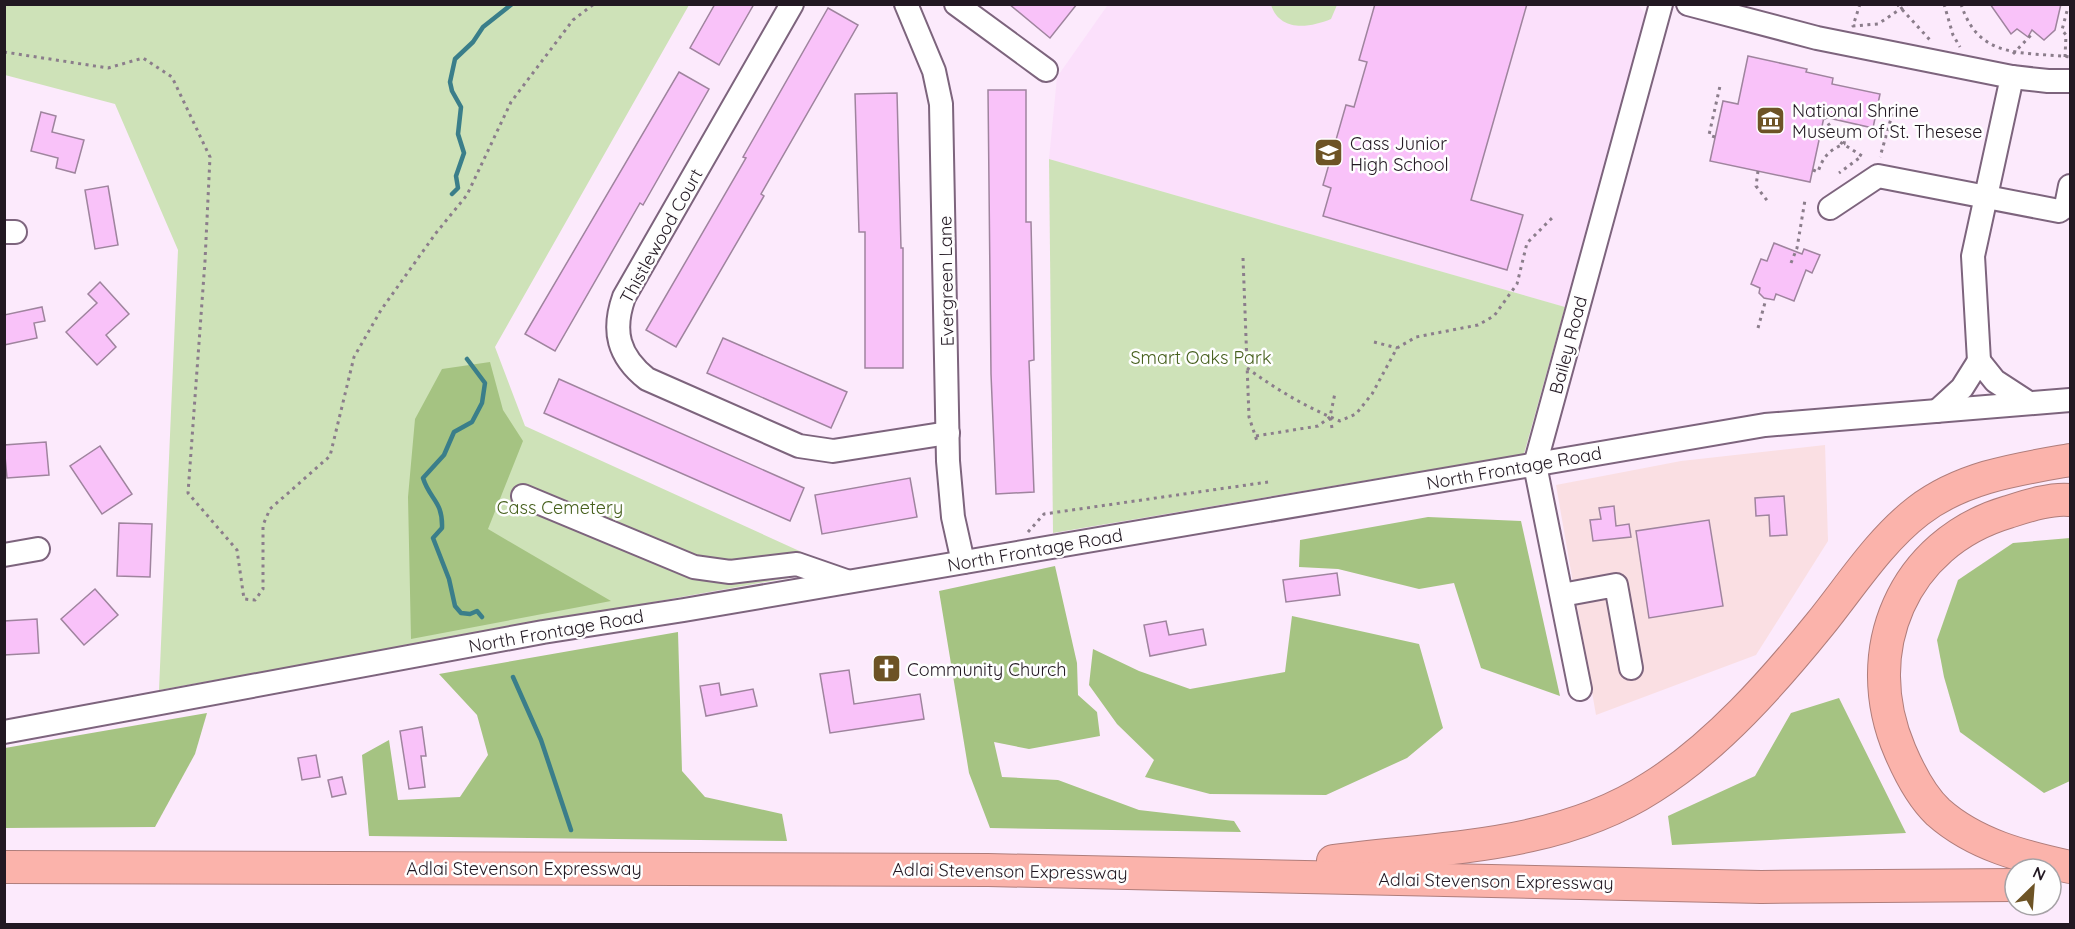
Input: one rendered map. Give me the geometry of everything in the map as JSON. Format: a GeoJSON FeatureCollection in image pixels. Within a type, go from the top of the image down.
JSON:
{"type":"FeatureCollection","features":[{"type":"Feature","properties":{"kind":"highway"},"geometry":{"type":"LineString","coordinates":[[1231,875],[1523,839],[1612,808],[1652,787],[1725,731],[1820,625],[1891,537],[1917,511],[1976,480],[2013,470],[2070,460]]}},
{"type":"Feature","properties":{"kind":"highway"},"geometry":{"type":"LineString","coordinates":[[2070,500],[2040,504],[1998,515],[1957,535],[1937,549],[1918,570],[1896,613],[1884,663],[1884,698],[1890,727],[1903,759],[1917,784],[1937,811],[1966,832],[2012,854],[2070,867]]}},
{"type":"Feature","properties":{"kind":"highway","name":"Adlai Stevenson Expressway"},"geometry":{"type":"LineString","coordinates":[[4,867],[988,870],[1761,887],[2003,885]]}},
{"type":"Feature","properties":{"kind":"street","name":"Thistlewood Court"},"geometry":{"type":"LineString","coordinates":[[792,4],[624,297],[618,314],[617,333],[622,350],[631,366],[647,378],[799,446],[817,451],[833,452],[948,433]]}},
{"type":"Feature","properties":{"kind":"street","name":"Evergreen Lane"},"geometry":{"type":"LineString","coordinates":[[906,4],[934,71],[944,128],[949,487],[963,562]]}},
{"type":"Feature","properties":{"kind":"street"},"geometry":{"type":"LineString","coordinates":[[956,4],[1046,70]]}},
{"type":"Feature","properties":{"kind":"street","name":"Bailey Road"},"geometry":{"type":"LineString","coordinates":[[1580,689],[1535,465],[1661,4]]}},
{"type":"Feature","properties":{"kind":"street"},"geometry":{"type":"LineString","coordinates":[[1688,4],[1817,38],[2012,77],[2070,81]]}},
{"type":"Feature","properties":{"kind":"street"},"geometry":{"type":"LineString","coordinates":[[2012,77],[1973,256],[1979,361],[1995,381],[2029,403]]}},
{"type":"Feature","properties":{"kind":"street"},"geometry":{"type":"LineString","coordinates":[[1830,208],[1878,176],[1984,199],[2059,211],[2066,206],[2070,186]]}},
{"type":"Feature","properties":{"kind":"street"},"geometry":{"type":"LineString","coordinates":[[1937,411],[1962,388],[1979,361]]}},
{"type":"Feature","properties":{"kind":"street","name":"North Frontage Road"},"geometry":{"type":"LineString","coordinates":[[4,732],[543,632],[1765,425],[2070,400]]}},
{"type":"Feature","properties":{"kind":"street"},"geometry":{"type":"LineString","coordinates":[[523,496],[694,567],[730,572],[797,564],[846,582]]}},
{"type":"Feature","properties":{"kind":"street"},"geometry":{"type":"LineString","coordinates":[[4,555],[39,549]]}},
{"type":"Feature","properties":{"kind":"street"},"geometry":{"type":"LineString","coordinates":[[1562,595],[1616,585],[1631,668]]}},
{"type":"Feature","properties":{"kind":"path"},"geometry":{"type":"LineString","coordinates":[[4,52],[108,68],[143,58],[172,76],[210,157],[206,261],[188,493],[237,550],[243,599],[255,600],[263,589],[263,525],[270,509],[330,456],[354,357],[375,320],[436,233],[467,195],[511,102],[573,20],[594,4]]}},
{"type":"Feature","properties":{"kind":"path"},"geometry":{"type":"LineString","coordinates":[[1860,4],[1853,26],[1878,24],[1908,4]]}},
{"type":"Feature","properties":{"kind":"path"},"geometry":{"type":"LineString","coordinates":[[1897,4],[1919,31],[1940,44]]}},
{"type":"Feature","properties":{"kind":"path"},"geometry":{"type":"LineString","coordinates":[[1944,4],[1953,35],[1961,49],[1950,46]]}},
{"type":"Feature","properties":{"kind":"path"},"geometry":{"type":"LineString","coordinates":[[1961,4],[1975,30],[1996,47],[2013,54],[2070,57]]}},
{"type":"Feature","properties":{"kind":"path"},"geometry":{"type":"LineString","coordinates":[[2065,57],[2066,35],[2062,30],[2068,7]]}},
{"type":"Feature","properties":{"kind":"path"},"geometry":{"type":"LineString","coordinates":[[2013,54],[2032,34]]}},
{"type":"Feature","properties":{"kind":"path"},"geometry":{"type":"LineString","coordinates":[[1992,55],[1996,47]]}},
{"type":"Feature","properties":{"kind":"path"},"geometry":{"type":"LineString","coordinates":[[1715,137],[1709,135],[1720,86]]}},
{"type":"Feature","properties":{"kind":"path"},"geometry":{"type":"LineString","coordinates":[[1715,111],[1720,112]]}},
{"type":"Feature","properties":{"kind":"path"},"geometry":{"type":"LineString","coordinates":[[1824,117],[1844,144],[1862,156],[1872,159],[1882,156],[1892,115],[1876,111]]}},
{"type":"Feature","properties":{"kind":"path"},"geometry":{"type":"LineString","coordinates":[[1844,144],[1848,122]]}},
{"type":"Feature","properties":{"kind":"path"},"geometry":{"type":"LineString","coordinates":[[1813,170],[1818,172],[1822,159],[1828,152],[1844,144]]}},
{"type":"Feature","properties":{"kind":"path"},"geometry":{"type":"LineString","coordinates":[[1839,172],[1862,156]]}},
{"type":"Feature","properties":{"kind":"path"},"geometry":{"type":"LineString","coordinates":[[1758,171],[1756,186],[1769,203]]}},
{"type":"Feature","properties":{"kind":"path"},"geometry":{"type":"LineString","coordinates":[[1791,263],[1797,248],[1805,200]]}},
{"type":"Feature","properties":{"kind":"path"},"geometry":{"type":"LineString","coordinates":[[1247,368],[1280,393],[1330,417],[1340,421],[1356,414],[1372,394],[1397,348],[1416,337],[1478,325],[1494,316],[1517,284],[1527,243],[1554,216]]}},
{"type":"Feature","properties":{"kind":"path"},"geometry":{"type":"LineString","coordinates":[[1243,258],[1249,417],[1257,438],[1318,426],[1330,417]]}},
{"type":"Feature","properties":{"kind":"path"},"geometry":{"type":"LineString","coordinates":[[1758,328],[1766,299]]}},
{"type":"Feature","properties":{"kind":"path"},"geometry":{"type":"LineString","coordinates":[[1374,342],[1397,348]]}},
{"type":"Feature","properties":{"kind":"path"},"geometry":{"type":"LineString","coordinates":[[1332,428],[1330,417],[1335,393]]}},
{"type":"Feature","properties":{"kind":"path"},"geometry":{"type":"LineString","coordinates":[[1012,554],[1044,514],[1268,482]]}},
{"type":"Feature","properties":{"kind":"shaded area","name":"Cass Junior High School"},"geometry":{"type":"Polygon","coordinates":[[[1638,4],[1645,14],[1644,25],[1565,307],[1049,159],[1057,77],[1106,5],[1638,4]]]}},
{"type":"Feature","properties":{"kind":"shaded area"},"geometry":{"type":"Polygon","coordinates":[[[1825,445],[1828,541],[1756,655],[1596,715],[1556,485],[1681,461],[1825,445]]]}},
{"type":"Feature","properties":{"kind":"green space"},"geometry":{"type":"Polygon","coordinates":[[[1271,4],[1337,5],[1331,19],[1296,26],[1281,20],[1275,14],[1271,4]]]}},
{"type":"Feature","properties":{"kind":"green space","name":"Cass Cemetery"},"geometry":{"type":"Polygon","coordinates":[[[4,5],[689,5],[495,347],[525,426],[839,569],[159,690],[178,250],[115,104],[5,75],[4,5]]]}},
{"type":"Feature","properties":{"kind":"green space","name":"Smart Oaks Park"},"geometry":{"type":"Polygon","coordinates":[[[1049,159],[1565,307],[1524,454],[1053,533],[1049,159]]]}},
{"type":"Feature","properties":{"kind":"green space"},"geometry":{"type":"Polygon","coordinates":[[[490,362],[503,410],[523,441],[488,529],[611,601],[411,639],[408,497],[415,419],[442,369],[490,362]]]}},
{"type":"Feature","properties":{"kind":"green space"},"geometry":{"type":"Polygon","coordinates":[[[1428,517],[1521,521],[1560,696],[1481,668],[1454,583],[1419,589],[1338,569],[1299,567],[1300,540],[1428,517]]]}},
{"type":"Feature","properties":{"kind":"green space"},"geometry":{"type":"Polygon","coordinates":[[[2070,538],[2070,781],[2044,793],[1960,732],[1944,677],[1937,640],[1958,580],[2013,543],[2070,538]]]}},
{"type":"Feature","properties":{"kind":"green space"},"geometry":{"type":"Polygon","coordinates":[[[1055,566],[1077,663],[1078,695],[1097,712],[1100,736],[1029,749],[994,742],[1002,777],[1058,780],[1139,810],[1234,821],[1241,832],[990,828],[969,773],[939,591],[1055,566]]]}},
{"type":"Feature","properties":{"kind":"green space"},"geometry":{"type":"Polygon","coordinates":[[[1292,616],[1419,644],[1443,728],[1407,758],[1326,795],[1210,794],[1145,777],[1154,760],[1117,724],[1089,685],[1093,649],[1139,671],[1190,689],[1285,672],[1292,616]]]}},
{"type":"Feature","properties":{"kind":"green space"},"geometry":{"type":"Polygon","coordinates":[[[678,632],[682,771],[705,797],[782,814],[787,841],[369,836],[362,755],[389,740],[398,800],[460,797],[488,755],[477,715],[439,674],[678,632]]]}},
{"type":"Feature","properties":{"kind":"green space"},"geometry":{"type":"Polygon","coordinates":[[[1839,698],[1906,833],[1672,845],[1668,816],[1755,776],[1791,713],[1839,698]]]}},
{"type":"Feature","properties":{"kind":"green space"},"geometry":{"type":"Polygon","coordinates":[[[207,713],[195,754],[155,827],[5,828],[5,748],[207,713]]]}},
{"type":"Feature","properties":{"kind":"building"},"geometry":{"type":"Polygon","coordinates":[[[715,4],[754,4],[719,65],[690,48],[715,4]]]}},
{"type":"Feature","properties":{"kind":"building"},"geometry":{"type":"Polygon","coordinates":[[[1009,4],[1077,4],[1050,38],[1009,4]]]}},
{"type":"Feature","properties":{"kind":"building"},"geometry":{"type":"Polygon","coordinates":[[[1375,4],[1527,4],[1471,200],[1523,215],[1507,270],[1323,216],[1331,188],[1323,185],[1346,105],[1354,107],[1367,62],[1359,60],[1375,4]]]}},
{"type":"Feature","properties":{"kind":"building"},"geometry":{"type":"Polygon","coordinates":[[[1990,4],[2061,4],[2055,30],[2044,40],[2032,30],[2028,37],[2017,29],[2011,34],[1990,4]]]}},
{"type":"Feature","properties":{"kind":"building"},"geometry":{"type":"Polygon","coordinates":[[[828,8],[858,25],[761,194],[764,196],[676,347],[646,330],[746,158],[743,157],[828,8]]]}},
{"type":"Feature","properties":{"kind":"building","name":"National Shrine Museum of St. Thesese"},"geometry":{"type":"Polygon","coordinates":[[[1748,56],[1807,69],[1806,72],[1833,78],[1832,84],[1880,94],[1873,128],[1824,117],[1810,182],[1710,161],[1723,101],[1738,104],[1748,56]]]}},
{"type":"Feature","properties":{"kind":"building"},"geometry":{"type":"Polygon","coordinates":[[[679,72],[709,89],[643,205],[640,203],[555,351],[525,334],[679,72]]]}},
{"type":"Feature","properties":{"kind":"building"},"geometry":{"type":"Polygon","coordinates":[[[988,90],[1026,90],[1026,222],[1031,222],[1034,360],[1029,361],[1034,492],[996,494],[991,374],[988,90]]]}},
{"type":"Feature","properties":{"kind":"building"},"geometry":{"type":"Polygon","coordinates":[[[897,93],[901,248],[903,248],[903,368],[865,368],[865,232],[859,232],[855,94],[897,93]]]}},
{"type":"Feature","properties":{"kind":"building"},"geometry":{"type":"Polygon","coordinates":[[[41,112],[56,116],[52,132],[84,140],[75,173],[56,168],[58,158],[31,151],[41,112]]]}},
{"type":"Feature","properties":{"kind":"building"},"geometry":{"type":"Polygon","coordinates":[[[108,186],[118,245],[95,249],[85,190],[108,186]]]}},
{"type":"Feature","properties":{"kind":"building"},"geometry":{"type":"Polygon","coordinates":[[[1774,243],[1802,254],[1804,249],[1820,255],[1812,273],[1806,270],[1794,301],[1776,294],[1774,300],[1764,298],[1759,293],[1760,288],[1751,284],[1761,259],[1767,261],[1774,243]]]}},
{"type":"Feature","properties":{"kind":"building"},"geometry":{"type":"Polygon","coordinates":[[[100,282],[129,314],[106,335],[116,347],[97,365],[66,332],[97,303],[88,294],[100,282]]]}},
{"type":"Feature","properties":{"kind":"building"},"geometry":{"type":"Polygon","coordinates":[[[42,307],[45,321],[34,323],[37,338],[4,345],[4,315],[42,307]]]}},
{"type":"Feature","properties":{"kind":"building"},"geometry":{"type":"Polygon","coordinates":[[[723,338],[847,392],[831,428],[707,373],[723,338]]]}},
{"type":"Feature","properties":{"kind":"building"},"geometry":{"type":"Polygon","coordinates":[[[559,379],[804,488],[790,521],[544,413],[559,379]]]}},
{"type":"Feature","properties":{"kind":"building"},"geometry":{"type":"Polygon","coordinates":[[[46,442],[49,475],[7,478],[4,445],[46,442]]]}},
{"type":"Feature","properties":{"kind":"building"},"geometry":{"type":"Polygon","coordinates":[[[100,446],[132,494],[102,514],[70,466],[100,446]]]}},
{"type":"Feature","properties":{"kind":"building"},"geometry":{"type":"Polygon","coordinates":[[[910,478],[917,517],[822,534],[815,495],[910,478]]]}},
{"type":"Feature","properties":{"kind":"building"},"geometry":{"type":"Polygon","coordinates":[[[1784,496],[1787,535],[1770,536],[1769,515],[1756,516],[1755,498],[1784,496]]]}},
{"type":"Feature","properties":{"kind":"building"},"geometry":{"type":"Polygon","coordinates":[[[1614,506],[1616,526],[1629,524],[1631,537],[1593,541],[1590,520],[1601,519],[1599,508],[1614,506]]]}},
{"type":"Feature","properties":{"kind":"building"},"geometry":{"type":"Polygon","coordinates":[[[1709,520],[1723,606],[1649,618],[1636,531],[1709,520]]]}},
{"type":"Feature","properties":{"kind":"building"},"geometry":{"type":"Polygon","coordinates":[[[119,523],[152,524],[150,577],[117,576],[119,523]]]}},
{"type":"Feature","properties":{"kind":"building"},"geometry":{"type":"Polygon","coordinates":[[[1337,573],[1340,595],[1286,602],[1283,580],[1337,573]]]}},
{"type":"Feature","properties":{"kind":"building"},"geometry":{"type":"Polygon","coordinates":[[[95,589],[118,615],[84,645],[61,619],[95,589]]]}},
{"type":"Feature","properties":{"kind":"building"},"geometry":{"type":"Polygon","coordinates":[[[37,619],[39,653],[4,655],[4,621],[37,619]]]}},
{"type":"Feature","properties":{"kind":"building"},"geometry":{"type":"Polygon","coordinates":[[[1166,621],[1169,635],[1203,629],[1206,645],[1150,656],[1144,625],[1166,621]]]}},
{"type":"Feature","properties":{"kind":"building"},"geometry":{"type":"Polygon","coordinates":[[[849,670],[854,704],[920,694],[924,719],[830,733],[820,674],[849,670]]]}},
{"type":"Feature","properties":{"kind":"building"},"geometry":{"type":"Polygon","coordinates":[[[719,683],[721,695],[753,689],[757,706],[706,716],[700,686],[719,683]]]}},
{"type":"Feature","properties":{"kind":"building"},"geometry":{"type":"Polygon","coordinates":[[[422,727],[426,756],[421,756],[425,787],[409,789],[400,731],[422,727]]]}},
{"type":"Feature","properties":{"kind":"building"},"geometry":{"type":"Polygon","coordinates":[[[316,755],[320,777],[302,780],[298,758],[316,755]]]}},
{"type":"Feature","properties":{"kind":"building"},"geometry":{"type":"Polygon","coordinates":[[[342,777],[346,794],[332,797],[328,780],[342,777]]]}},
{"type":"Feature","properties":{"kind":"waterway"},"geometry":{"type":"LineString","coordinates":[[452,194],[458,188],[456,176],[464,153],[458,134],[461,107],[450,82],[455,59],[473,42],[483,27],[512,4]]}},
{"type":"Feature","properties":{"kind":"waterway"},"geometry":{"type":"LineString","coordinates":[[467,359],[485,383],[482,403],[472,422],[454,432],[444,455],[423,478],[438,506],[442,519],[442,528],[433,538],[449,579],[455,606],[461,613],[470,614],[477,611],[482,617]]}},
{"type":"Feature","properties":{"kind":"waterway"},"geometry":{"type":"LineString","coordinates":[[513,677],[541,740],[571,830]]}},
{"type":"Feature","properties":{"kind":"place","name":"National Shrine Museum of St. Thesese"},"geometry":{"type":"Point","coordinates":[1771,120]}},
{"type":"Feature","properties":{"kind":"place","name":"Cass Junior High School"},"geometry":{"type":"Point","coordinates":[1329,153]}},
{"type":"Feature","properties":{"kind":"place","name":"Community Church"},"geometry":{"type":"Point","coordinates":[886,669]}}]}
